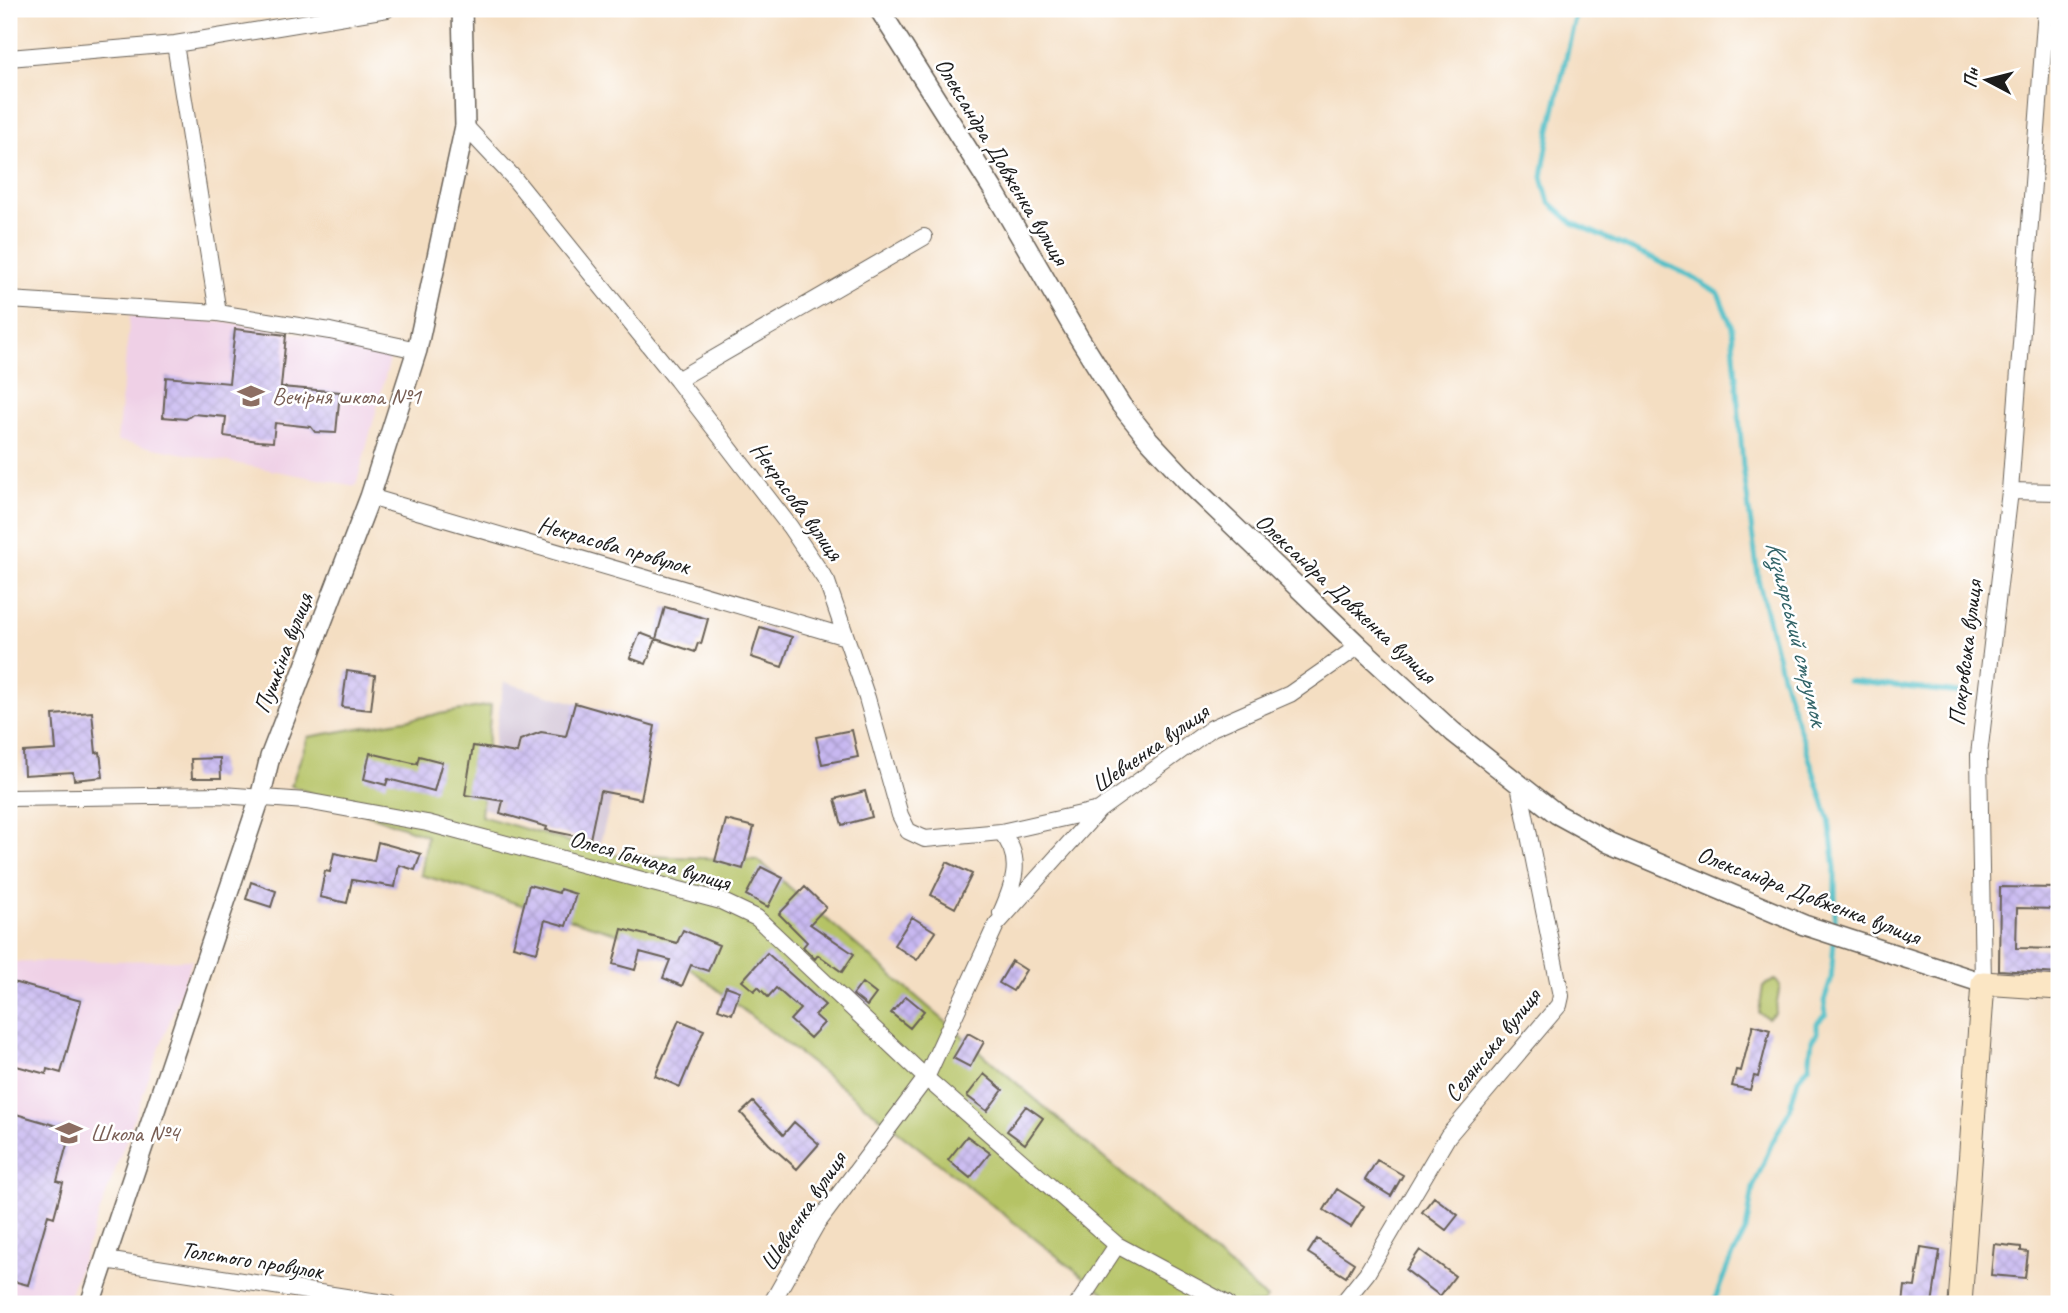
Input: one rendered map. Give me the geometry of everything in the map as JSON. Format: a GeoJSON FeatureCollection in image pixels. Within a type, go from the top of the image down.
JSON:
{"type":"FeatureCollection","features":[{"type":"Feature","properties":{"kind":"main road"},"geometry":{"type":"LineString","coordinates":[[1983,983],[2059,988]]}},
{"type":"Feature","properties":{"kind":"main road","name":"Покровська вулиця"},"geometry":{"type":"LineString","coordinates":[[1960,1304],[1983,983]]}},
{"type":"Feature","properties":{"kind":"street"},"geometry":{"type":"LineString","coordinates":[[9,58],[176,44],[387,9]]}},
{"type":"Feature","properties":{"kind":"street","name":"Пушкіна вулиця"},"geometry":{"type":"LineString","coordinates":[[90,1304],[260,798],[270,757],[370,497],[417,350],[465,126],[462,9]]}},
{"type":"Feature","properties":{"kind":"street","name":"Олександра Довженка вулиця"},"geometry":{"type":"LineString","coordinates":[[879,9],[993,191],[1121,405],[1149,440],[1191,484],[1359,646],[1453,732],[1557,814],[1610,843],[1804,925],[1983,983]]}},
{"type":"Feature","properties":{"kind":"street","name":"Покровська вулиця"},"geometry":{"type":"LineString","coordinates":[[1983,983],[1979,755],[2010,491],[2046,9]]}},
{"type":"Feature","properties":{"kind":"street"},"geometry":{"type":"LineString","coordinates":[[176,44],[218,313]]}},
{"type":"Feature","properties":{"kind":"street","name":"Некрасова вулиця"},"geometry":{"type":"LineString","coordinates":[[465,126],[512,176],[677,380],[790,527],[827,582],[867,698],[900,815],[908,831],[925,839],[1001,832],[1099,810]]}},
{"type":"Feature","properties":{"kind":"street"},"geometry":{"type":"LineString","coordinates":[[677,380],[924,237]]}},
{"type":"Feature","properties":{"kind":"street"},"geometry":{"type":"LineString","coordinates":[[9,300],[218,313],[330,331],[417,350]]}},
{"type":"Feature","properties":{"kind":"street"},"geometry":{"type":"LineString","coordinates":[[2010,491],[2059,492]]}},
{"type":"Feature","properties":{"kind":"street","name":"Некрасова провулок"},"geometry":{"type":"LineString","coordinates":[[370,497],[846,637]]}},
{"type":"Feature","properties":{"kind":"street","name":"Шевченка вулиця"},"geometry":{"type":"LineString","coordinates":[[996,925],[1099,810],[1212,727],[1290,694],[1359,646]]}},
{"type":"Feature","properties":{"kind":"street","name":"Селянська вулиця"},"geometry":{"type":"LineString","coordinates":[[1342,1304],[1367,1273],[1448,1136],[1559,1005],[1561,996],[1519,785]]}},
{"type":"Feature","properties":{"kind":"street","name":"Олеся Гончара вулиця"},"geometry":{"type":"LineString","coordinates":[[9,797],[222,795],[306,801],[427,823],[721,901],[757,918],[926,1078],[1117,1245],[1227,1304]]}},
{"type":"Feature","properties":{"kind":"street","name":"Шевченка вулиця"},"geometry":{"type":"LineString","coordinates":[[771,1304],[816,1224],[926,1078],[1012,889],[1015,855],[1011,843],[1001,832]]}},
{"type":"Feature","properties":{"kind":"street"},"geometry":{"type":"LineString","coordinates":[[1078,1304],[1117,1245]]}},
{"type":"Feature","properties":{"kind":"street","name":"Толстого провулок"},"geometry":{"type":"LineString","coordinates":[[105,1261],[391,1304]]}},
{"type":"Feature","properties":{"kind":"shaded area","name":"Вечірня школа №1"},"geometry":{"type":"Polygon","coordinates":[[[130,316],[234,323],[392,351],[356,486],[117,441],[130,316]]]}},
{"type":"Feature","properties":{"kind":"shaded area"},"geometry":{"type":"Polygon","coordinates":[[[504,682],[655,726],[641,799],[613,794],[600,843],[546,830],[483,808],[504,682]]]}},
{"type":"Feature","properties":{"kind":"shaded area","name":"Школа №4"},"geometry":{"type":"Polygon","coordinates":[[[192,960],[66,1304],[9,1304],[9,962],[192,960]]]}},
{"type":"Feature","properties":{"kind":"green space"},"geometry":{"type":"Polygon","coordinates":[[[491,705],[481,816],[614,855],[758,860],[1267,1299],[1263,1304],[1118,1304],[663,947],[421,875],[427,836],[291,786],[308,737],[491,705]]]}},
{"type":"Feature","properties":{"kind":"green space"},"geometry":{"type":"Polygon","coordinates":[[[1775,980],[1780,985],[1775,1013],[1768,1018],[1759,1013],[1763,986],[1775,980]]]}},
{"type":"Feature","properties":{"kind":"building"},"geometry":{"type":"Polygon","coordinates":[[[235,329],[286,335],[281,387],[340,392],[336,433],[315,432],[311,427],[275,423],[273,442],[258,441],[224,436],[226,417],[193,414],[186,419],[163,417],[166,377],[229,383],[235,329]]]}},
{"type":"Feature","properties":{"kind":"building"},"geometry":{"type":"Polygon","coordinates":[[[665,607],[708,619],[701,644],[698,643],[695,652],[656,639],[665,607]]]}},
{"type":"Feature","properties":{"kind":"building"},"geometry":{"type":"Polygon","coordinates":[[[760,627],[792,637],[782,667],[751,657],[760,627]]]}},
{"type":"Feature","properties":{"kind":"building"},"geometry":{"type":"Polygon","coordinates":[[[640,633],[656,639],[646,664],[630,658],[640,633]]]}},
{"type":"Feature","properties":{"kind":"building"},"geometry":{"type":"Polygon","coordinates":[[[347,671],[375,675],[371,710],[342,707],[347,671]]]}},
{"type":"Feature","properties":{"kind":"building"},"geometry":{"type":"Polygon","coordinates":[[[575,703],[655,726],[641,799],[600,791],[590,839],[546,830],[547,827],[500,813],[503,801],[465,795],[473,746],[517,753],[520,740],[541,732],[566,736],[575,703]]]}},
{"type":"Feature","properties":{"kind":"building"},"geometry":{"type":"Polygon","coordinates":[[[92,712],[96,753],[100,752],[103,777],[74,780],[73,772],[24,775],[23,752],[56,750],[53,715],[92,712]]]}},
{"type":"Feature","properties":{"kind":"building"},"geometry":{"type":"Polygon","coordinates":[[[852,730],[858,757],[822,764],[816,737],[852,730]]]}},
{"type":"Feature","properties":{"kind":"building"},"geometry":{"type":"Polygon","coordinates":[[[370,753],[417,764],[419,756],[442,762],[434,791],[388,779],[386,785],[364,779],[370,753]]]}},
{"type":"Feature","properties":{"kind":"building"},"geometry":{"type":"Polygon","coordinates":[[[220,758],[221,778],[192,778],[191,759],[220,758]]]}},
{"type":"Feature","properties":{"kind":"building"},"geometry":{"type":"Polygon","coordinates":[[[865,791],[872,817],[842,825],[835,799],[865,791]]]}},
{"type":"Feature","properties":{"kind":"building"},"geometry":{"type":"Polygon","coordinates":[[[726,820],[754,827],[743,869],[715,861],[726,820]]]}},
{"type":"Feature","properties":{"kind":"building"},"geometry":{"type":"Polygon","coordinates":[[[378,842],[421,854],[415,870],[399,865],[395,887],[352,880],[347,903],[320,897],[325,871],[330,872],[334,853],[374,861],[378,842]]]}},
{"type":"Feature","properties":{"kind":"building"},"geometry":{"type":"Polygon","coordinates":[[[947,862],[972,874],[955,908],[931,895],[947,862]]]}},
{"type":"Feature","properties":{"kind":"building"},"geometry":{"type":"Polygon","coordinates":[[[761,867],[783,878],[768,907],[746,895],[761,867]]]}},
{"type":"Feature","properties":{"kind":"building"},"geometry":{"type":"Polygon","coordinates":[[[251,882],[276,891],[271,907],[246,899],[251,882]]]}},
{"type":"Feature","properties":{"kind":"building"},"geometry":{"type":"Polygon","coordinates":[[[529,885],[559,893],[560,889],[576,894],[566,926],[545,920],[537,952],[513,946],[529,885]]]}},
{"type":"Feature","properties":{"kind":"building"},"geometry":{"type":"Polygon","coordinates":[[[805,887],[826,907],[810,924],[854,954],[842,972],[818,955],[815,959],[803,947],[807,942],[779,914],[805,887]]]}},
{"type":"Feature","properties":{"kind":"building"},"geometry":{"type":"Polygon","coordinates":[[[2000,887],[2059,888],[2059,909],[2017,908],[2016,948],[2059,949],[2059,974],[1999,970],[2000,887]]]}},
{"type":"Feature","properties":{"kind":"building"},"geometry":{"type":"Polygon","coordinates":[[[912,917],[936,932],[917,960],[894,945],[912,917]]]}},
{"type":"Feature","properties":{"kind":"building"},"geometry":{"type":"Polygon","coordinates":[[[622,929],[677,943],[683,930],[719,945],[708,971],[691,965],[682,986],[663,978],[670,960],[640,952],[635,970],[613,964],[622,929]]]}},
{"type":"Feature","properties":{"kind":"building"},"geometry":{"type":"Polygon","coordinates":[[[767,953],[825,1005],[815,1015],[824,1023],[810,1038],[790,1020],[800,1009],[776,988],[768,997],[758,987],[754,991],[742,981],[767,953]]]}},
{"type":"Feature","properties":{"kind":"building"},"geometry":{"type":"Polygon","coordinates":[[[1012,961],[1026,970],[1013,991],[999,983],[1012,961]]]}},
{"type":"Feature","properties":{"kind":"building"},"geometry":{"type":"Polygon","coordinates":[[[9,981],[81,1001],[61,1073],[47,1069],[46,1074],[9,1064],[9,981]]]}},
{"type":"Feature","properties":{"kind":"building"},"geometry":{"type":"Polygon","coordinates":[[[862,983],[876,994],[867,1006],[853,995],[862,983]]]}},
{"type":"Feature","properties":{"kind":"building"},"geometry":{"type":"Polygon","coordinates":[[[726,986],[740,991],[732,1014],[718,1009],[726,986]]]}},
{"type":"Feature","properties":{"kind":"building"},"geometry":{"type":"Polygon","coordinates":[[[906,996],[924,1011],[910,1028],[891,1013],[906,996]]]}},
{"type":"Feature","properties":{"kind":"building"},"geometry":{"type":"Polygon","coordinates":[[[679,1020],[704,1030],[680,1087],[655,1076],[679,1020]]]}},
{"type":"Feature","properties":{"kind":"building"},"geometry":{"type":"Polygon","coordinates":[[[1753,1025],[1770,1030],[1758,1077],[1754,1076],[1750,1090],[1732,1086],[1736,1070],[1741,1071],[1753,1025]]]}},
{"type":"Feature","properties":{"kind":"building"},"geometry":{"type":"Polygon","coordinates":[[[968,1033],[984,1042],[970,1067],[953,1058],[968,1033]]]}},
{"type":"Feature","properties":{"kind":"building"},"geometry":{"type":"Polygon","coordinates":[[[984,1074],[1003,1090],[987,1111],[967,1096],[984,1074]]]}},
{"type":"Feature","properties":{"kind":"building"},"geometry":{"type":"Polygon","coordinates":[[[753,1102],[783,1135],[794,1122],[819,1144],[797,1169],[769,1144],[741,1113],[753,1102]]]}},
{"type":"Feature","properties":{"kind":"building"},"geometry":{"type":"Polygon","coordinates":[[[1026,1106],[1043,1118],[1025,1144],[1007,1131],[1026,1106]]]}},
{"type":"Feature","properties":{"kind":"building"},"geometry":{"type":"Polygon","coordinates":[[[9,1112],[71,1130],[57,1181],[63,1183],[54,1217],[48,1215],[28,1285],[9,1280],[9,1112]]]}},
{"type":"Feature","properties":{"kind":"building"},"geometry":{"type":"Polygon","coordinates":[[[967,1136],[990,1153],[970,1178],[948,1160],[967,1136]]]}},
{"type":"Feature","properties":{"kind":"building"},"geometry":{"type":"Polygon","coordinates":[[[1377,1160],[1403,1175],[1391,1196],[1365,1180],[1377,1160]]]}},
{"type":"Feature","properties":{"kind":"building"},"geometry":{"type":"Polygon","coordinates":[[[1337,1189],[1364,1206],[1351,1227],[1324,1210],[1337,1189]]]}},
{"type":"Feature","properties":{"kind":"building"},"geometry":{"type":"Polygon","coordinates":[[[1434,1197],[1458,1215],[1446,1230],[1422,1212],[1434,1197]]]}},
{"type":"Feature","properties":{"kind":"building"},"geometry":{"type":"Polygon","coordinates":[[[1317,1239],[1354,1263],[1346,1277],[1308,1253],[1317,1239]]]}},
{"type":"Feature","properties":{"kind":"building"},"geometry":{"type":"Polygon","coordinates":[[[1994,1244],[2021,1247],[2021,1251],[2028,1252],[2025,1278],[1991,1275],[1994,1244]]]}},
{"type":"Feature","properties":{"kind":"building"},"geometry":{"type":"Polygon","coordinates":[[[1921,1248],[1940,1251],[1932,1304],[1903,1304],[1905,1286],[1915,1287],[1921,1248]]]}},
{"type":"Feature","properties":{"kind":"building"},"geometry":{"type":"Polygon","coordinates":[[[1420,1250],[1455,1276],[1440,1296],[1406,1270],[1420,1250]]]}},
{"type":"Feature","properties":{"kind":"waterway","name":"Кизиярський струмок"},"geometry":{"type":"LineString","coordinates":[[1577,9],[1542,177],[1549,202],[1573,223],[1689,275],[1718,293],[1732,327],[1743,466],[1759,583],[1782,675],[1829,819],[1835,868],[1835,931]]}},
{"type":"Feature","properties":{"kind":"waterway"},"geometry":{"type":"LineString","coordinates":[[1848,681],[1969,694]]}},
{"type":"Feature","properties":{"kind":"waterway","name":"Кизиярський струмок"},"geometry":{"type":"LineString","coordinates":[[1713,1304],[1746,1230],[1753,1188],[1789,1111],[1798,1079],[1809,1066],[1817,1023],[1826,1014],[1824,1001],[1831,980],[1834,941]]}},
{"type":"Feature","properties":{"kind":"place","name":"Вечірня школа №1"},"geometry":{"type":"Point","coordinates":[251,396]}},
{"type":"Feature","properties":{"kind":"place","name":"Школа №4"},"geometry":{"type":"Point","coordinates":[69,1133]}}]}
